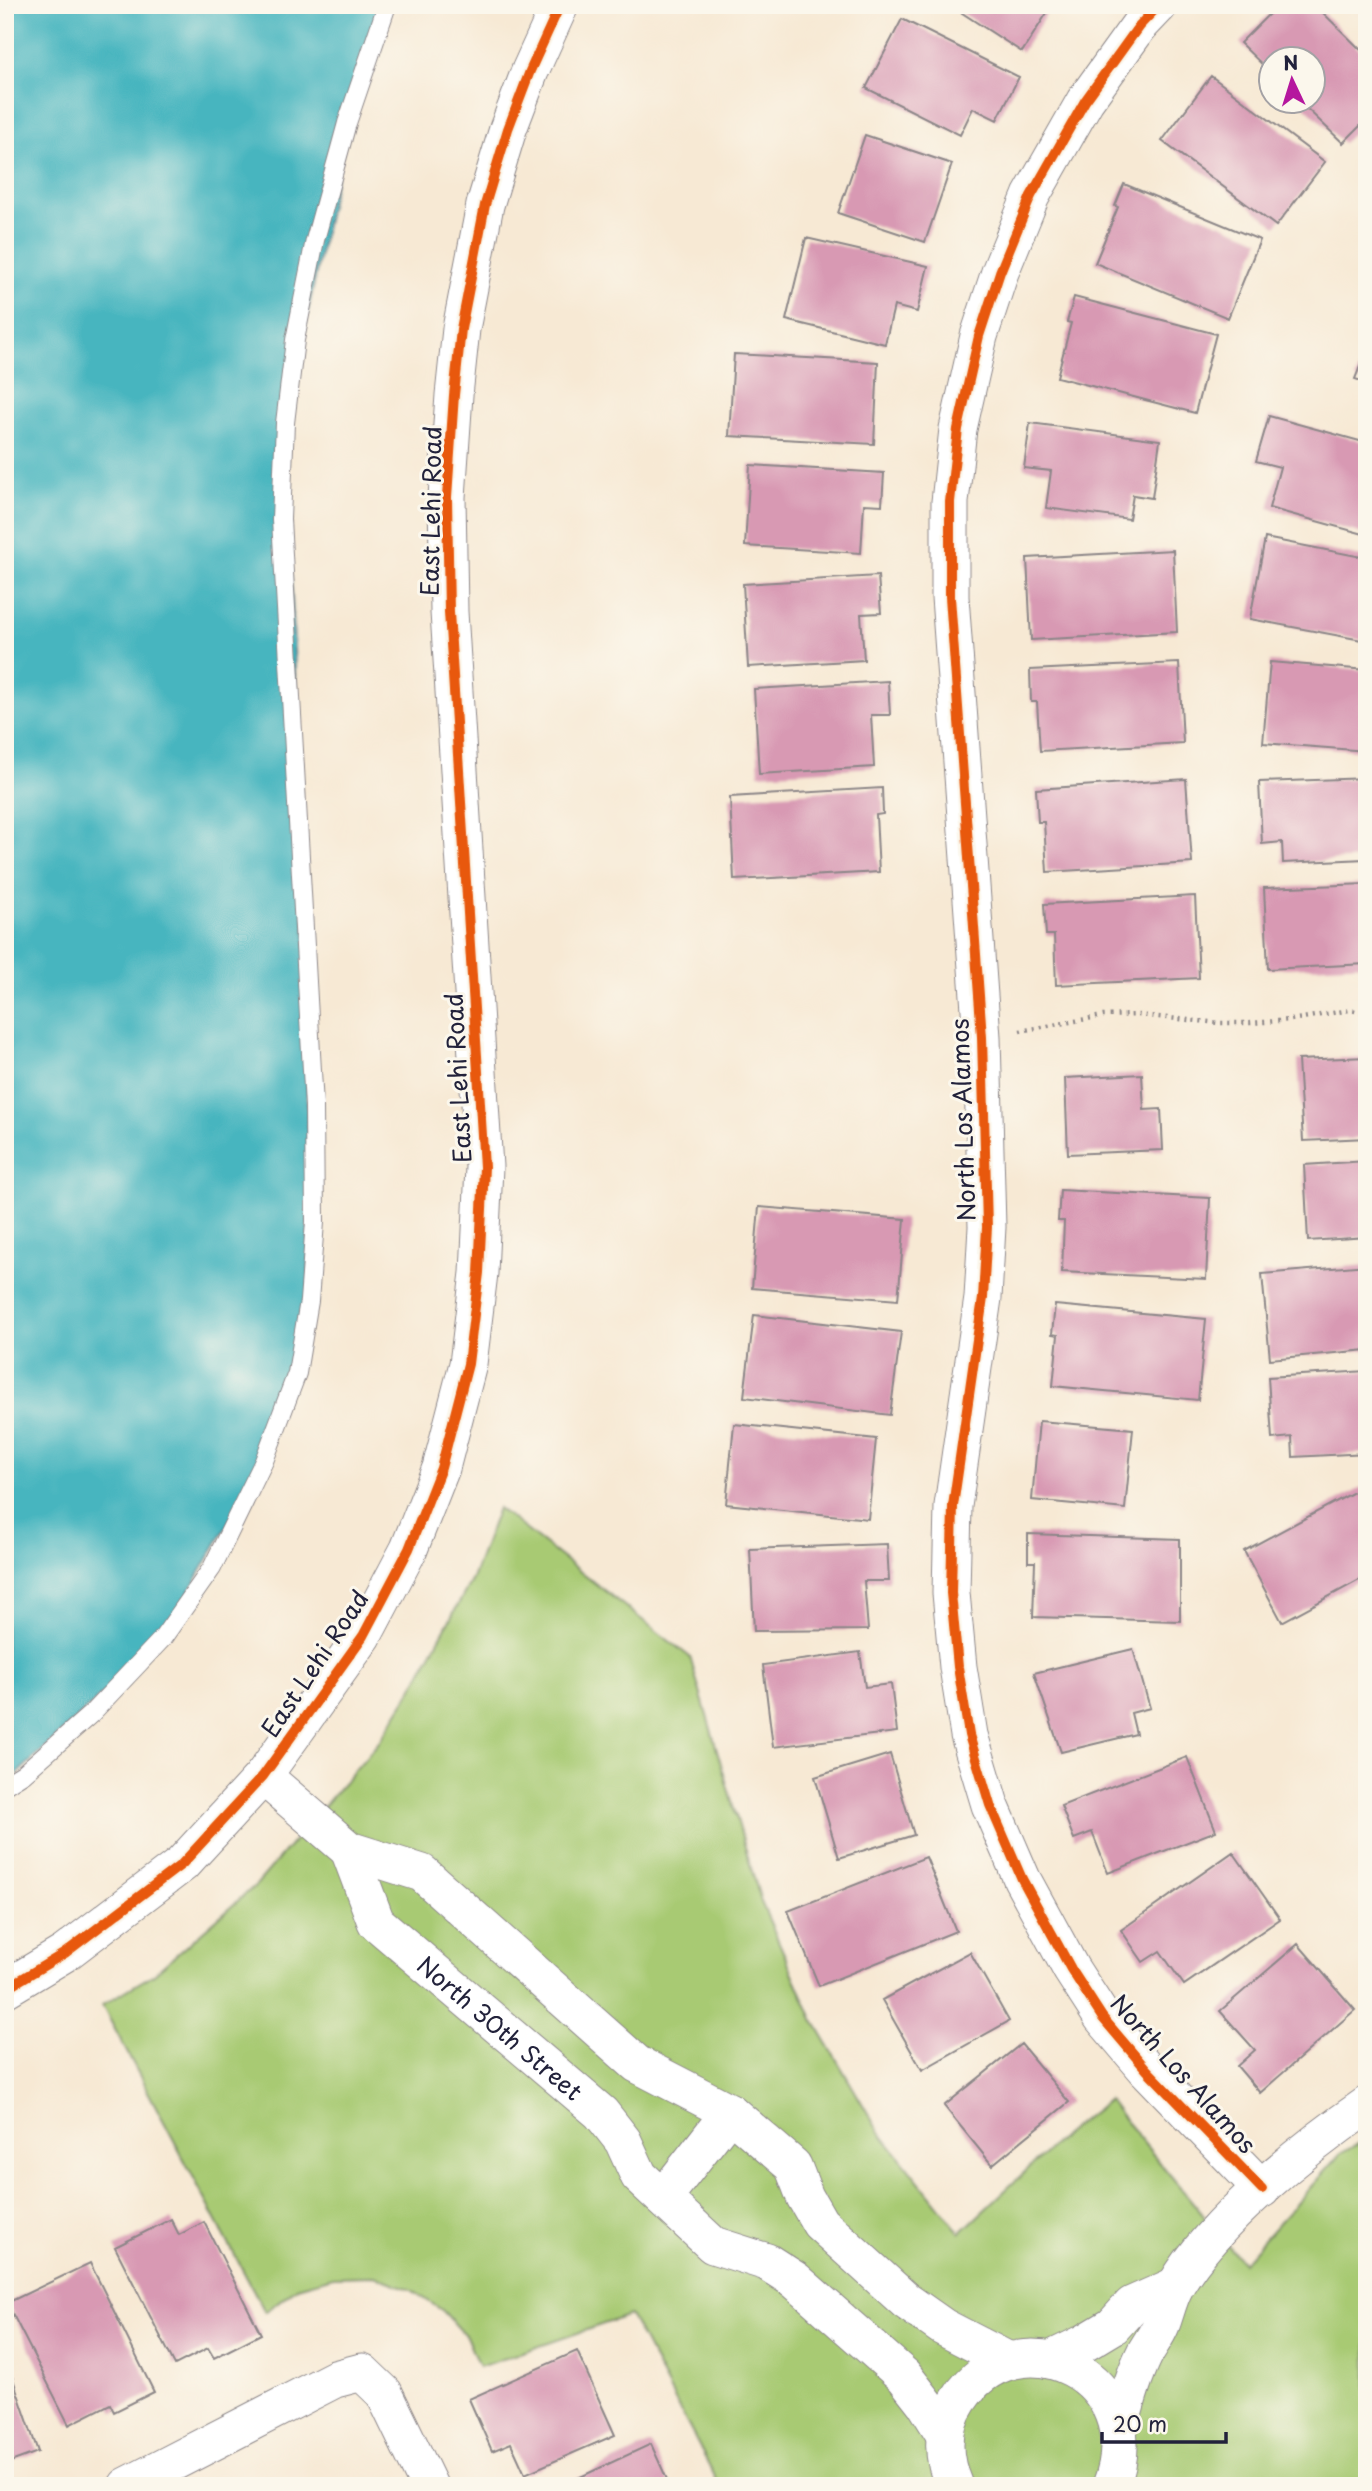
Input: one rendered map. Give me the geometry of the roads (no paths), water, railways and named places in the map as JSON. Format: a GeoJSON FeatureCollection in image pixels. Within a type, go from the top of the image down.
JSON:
{"type":"FeatureCollection","features":[{"type":"Feature","properties":{"kind":"street","name":"East Lehi Road"},"geometry":{"type":"LineString","coordinates":[[5,1989],[65,1953],[182,1864],[263,1776],[363,1636],[409,1549],[441,1468],[468,1364],[480,1273],[484,1167],[449,612],[447,497],[452,433],[461,329],[485,205],[521,94],[560,5]]}},
{"type":"Feature","properties":{"kind":"street","name":"North Los Alamos"},"geometry":{"type":"LineString","coordinates":[[1159,5],[1139,26],[1086,101],[1031,196],[1000,272],[983,323],[958,429],[950,502],[950,597],[982,1037],[987,1227],[984,1298],[953,1506],[951,1580],[958,1667],[969,1735],[990,1805],[1016,1867],[1071,1969],[1102,2017],[1147,2070],[1262,2189]]}},
{"type":"Feature","properties":{"kind":"street","name":"North 30th Street"},"geometry":{"type":"LineString","coordinates":[[263,1776],[349,1850],[422,1873],[637,2064],[730,2112],[793,2166],[820,2223],[896,2292],[943,2327],[1009,2361]]}},
{"type":"Feature","properties":{"kind":"street","name":"North 30th Street"},"geometry":{"type":"LineString","coordinates":[[349,1850],[376,1922],[601,2113],[623,2141],[639,2176],[713,2245],[767,2262],[796,2280],[904,2376],[925,2403],[947,2469]]}},
{"type":"Feature","properties":{"kind":"street"},"geometry":{"type":"LineString","coordinates":[[1119,2430],[1132,2384],[1145,2353],[1160,2328],[1175,2286],[1216,2232],[1336,2126],[1367,2105]]}},
{"type":"Feature","properties":{"kind":"street"},"geometry":{"type":"LineString","coordinates":[[663,2198],[730,2112]]}},
{"type":"Feature","properties":{"kind":"street"},"geometry":{"type":"LineString","coordinates":[[1050,2360],[1113,2326],[1132,2305],[1175,2286]]}},
{"type":"Feature","properties":{"kind":"street"},"geometry":{"type":"LineString","coordinates":[[947,2469],[952,2411],[966,2389],[985,2371],[1009,2361],[1030,2358],[1050,2360],[1075,2369],[1095,2384],[1110,2405],[1119,2430],[1120,2458],[1111,2486]]}},
{"type":"Feature","properties":{"kind":"street"},"geometry":{"type":"LineString","coordinates":[[127,2486],[335,2379],[362,2372],[384,2393],[429,2486]]}},
{"type":"Feature","properties":{"kind":"lane"},"geometry":{"type":"LineString","coordinates":[[5,1785],[24,1773],[91,1714],[162,1639],[212,1569],[264,1461],[297,1373],[309,1301],[315,1222],[314,1106],[281,533],[285,423],[295,340],[315,240],[347,123],[387,5]]}},
{"type":"Feature","properties":{"kind":"water"},"geometry":{"type":"Polygon","coordinates":[[[5,5],[387,5],[347,123],[285,423],[306,949],[309,1301],[264,1461],[162,1639],[5,1785],[5,5]]]}}]}
